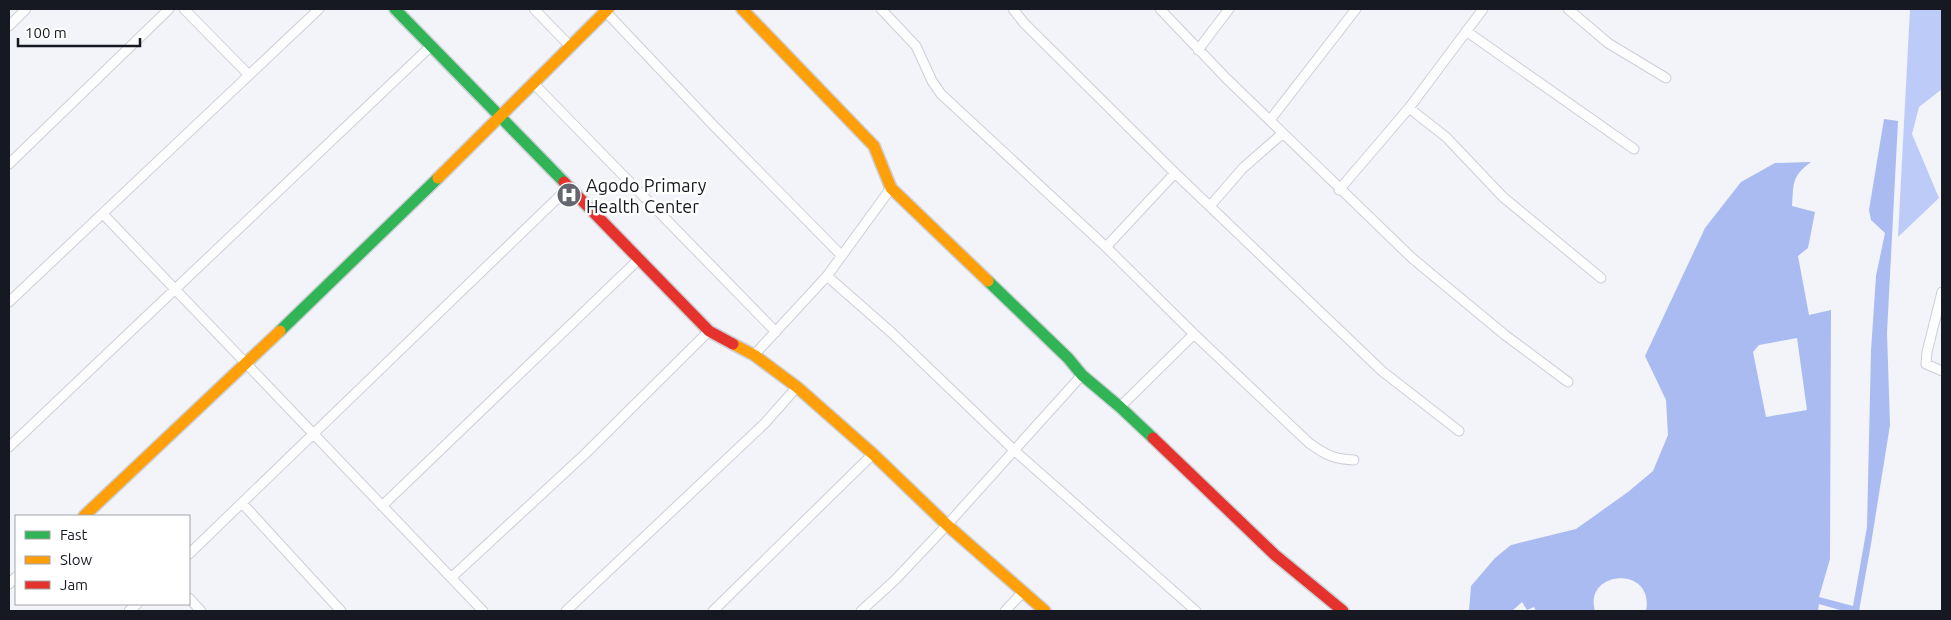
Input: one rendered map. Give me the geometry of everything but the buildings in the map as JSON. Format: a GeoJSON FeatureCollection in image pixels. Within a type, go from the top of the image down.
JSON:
{"type":"FeatureCollection","features":[{"type":"Feature","properties":{"kind":"street"},"geometry":{"type":"LineString","coordinates":[[9,26],[26,9]]}},
{"type":"Feature","properties":{"kind":"street"},"geometry":{"type":"LineString","coordinates":[[9,164],[168,9]]}},
{"type":"Feature","properties":{"kind":"street"},"geometry":{"type":"LineString","coordinates":[[184,9],[249,74]]}},
{"type":"Feature","properties":{"kind":"street"},"geometry":{"type":"LineString","coordinates":[[9,302],[318,9]]}},
{"type":"Feature","properties":{"kind":"street"},"geometry":{"type":"LineString","coordinates":[[394,9],[709,331],[754,355],[797,387],[874,454],[947,525],[1045,611]]}},
{"type":"Feature","properties":{"kind":"street"},"geometry":{"type":"LineString","coordinates":[[534,9],[570,46]]}},
{"type":"Feature","properties":{"kind":"street"},"geometry":{"type":"LineString","coordinates":[[742,9],[874,146],[891,188],[1068,358],[1082,375],[1120,407],[1275,556],[1343,611]]}},
{"type":"Feature","properties":{"kind":"street"},"geometry":{"type":"LineString","coordinates":[[882,9],[916,46],[932,81],[941,94],[1106,247],[1309,443],[1336,459],[1354,460]]}},
{"type":"Feature","properties":{"kind":"street"},"geometry":{"type":"LineString","coordinates":[[1013,9],[1024,23],[1175,173],[1382,371],[1459,431]]}},
{"type":"Feature","properties":{"kind":"street"},"geometry":{"type":"LineString","coordinates":[[1160,9],[1198,50],[1339,190],[1412,258],[1505,335],[1568,382]]}},
{"type":"Feature","properties":{"kind":"street"},"geometry":{"type":"LineString","coordinates":[[1198,50],[1229,9]]}},
{"type":"Feature","properties":{"kind":"street"},"geometry":{"type":"LineString","coordinates":[[1270,120],[1356,9]]}},
{"type":"Feature","properties":{"kind":"street"},"geometry":{"type":"LineString","coordinates":[[1339,190],[1409,108],[1483,9]]}},
{"type":"Feature","properties":{"kind":"street"},"geometry":{"type":"LineString","coordinates":[[1568,9],[1608,43],[1666,78]]}},
{"type":"Feature","properties":{"kind":"street"},"geometry":{"type":"LineString","coordinates":[[85,515],[500,118],[606,10],[714,126],[841,255]]}},
{"type":"Feature","properties":{"kind":"street"},"geometry":{"type":"LineString","coordinates":[[1466,31],[1634,149]]}},
{"type":"Feature","properties":{"kind":"street"},"geometry":{"type":"LineString","coordinates":[[9,447],[431,46]]}},
{"type":"Feature","properties":{"kind":"street"},"geometry":{"type":"LineString","coordinates":[[534,84],[776,332]]}},
{"type":"Feature","properties":{"kind":"street"},"geometry":{"type":"LineString","coordinates":[[1409,108],[1446,137],[1503,197],[1601,278]]}},
{"type":"Feature","properties":{"kind":"street"},"geometry":{"type":"LineString","coordinates":[[1210,206],[1243,168],[1282,133]]}},
{"type":"Feature","properties":{"kind":"street"},"geometry":{"type":"LineString","coordinates":[[1106,247],[1175,173]]}},
{"type":"Feature","properties":{"kind":"street"},"geometry":{"type":"LineString","coordinates":[[190,553],[569,187]]}},
{"type":"Feature","properties":{"kind":"street"},"geometry":{"type":"LineString","coordinates":[[754,355],[827,276],[891,188]]}},
{"type":"Feature","properties":{"kind":"street"},"geometry":{"type":"LineString","coordinates":[[103,214],[483,611]]}},
{"type":"Feature","properties":{"kind":"street"},"geometry":{"type":"LineString","coordinates":[[382,506],[638,260]]}},
{"type":"Feature","properties":{"kind":"street"},"geometry":{"type":"LineString","coordinates":[[827,276],[892,333],[1015,451],[1196,611]]}},
{"type":"Feature","properties":{"kind":"street"},"geometry":{"type":"LineString","coordinates":[[1942,292],[1927,352],[1926,364],[1942,371]]}},
{"type":"Feature","properties":{"kind":"street"},"geometry":{"type":"LineString","coordinates":[[452,577],[585,454],[709,331]]}},
{"type":"Feature","properties":{"kind":"street"},"geometry":{"type":"LineString","coordinates":[[1120,407],[1194,334]]}},
{"type":"Feature","properties":{"kind":"street"},"geometry":{"type":"LineString","coordinates":[[862,611],[895,580],[947,525],[1082,375]]}},
{"type":"Feature","properties":{"kind":"street"},"geometry":{"type":"LineString","coordinates":[[566,611],[765,422],[797,387]]}},
{"type":"Feature","properties":{"kind":"street"},"geometry":{"type":"LineString","coordinates":[[714,611],[874,454]]}},
{"type":"Feature","properties":{"kind":"street"},"geometry":{"type":"LineString","coordinates":[[242,503],[341,611]]}},
{"type":"Feature","properties":{"kind":"street"},"geometry":{"type":"LineString","coordinates":[[1005,611],[1023,592]]}},
{"type":"Feature","properties":{"kind":"street"},"geometry":{"type":"LineString","coordinates":[[190,599],[201,611]]}},
{"type":"Feature","properties":{"kind":"shaded area"},"geometry":{"type":"Polygon","coordinates":[[[1910,9],[1942,9],[1942,89],[1919,107],[1912,134],[1939,198],[1898,237],[1910,9]]]}},
{"type":"Feature","properties":{"kind":"shaded area"},"geometry":{"type":"Polygon","coordinates":[[[1884,119],[1898,121],[1887,333],[1890,425],[1859,611],[1843,611],[1819,604],[1818,611],[1646,611],[1646,596],[1640,586],[1631,580],[1619,578],[1608,581],[1599,587],[1594,597],[1595,611],[1536,611],[1534,607],[1527,610],[1522,602],[1512,611],[1469,611],[1471,586],[1495,558],[1511,545],[1576,529],[1628,492],[1653,471],[1668,435],[1666,400],[1645,356],[1705,228],[1741,182],[1775,163],[1811,162],[1797,176],[1792,206],[1815,212],[1808,248],[1798,256],[1809,315],[1831,310],[1830,559],[1819,597],[1853,606],[1867,527],[1871,351],[1876,276],[1885,233],[1871,220],[1869,210],[1884,119]],[[1797,338],[1759,345],[1753,352],[1766,417],[1807,410],[1797,338]]]}},
{"type":"Feature","properties":{"kind":"traffic: fast"},"geometry":{"type":"LineString","coordinates":[[395,9],[564,182]]}},
{"type":"Feature","properties":{"kind":"traffic: fast"},"geometry":{"type":"LineString","coordinates":[[280,331],[438,178]]}},
{"type":"Feature","properties":{"kind":"traffic: fast"},"geometry":{"type":"LineString","coordinates":[[988,281],[1068,358],[1082,375],[1153,438]]}},
{"type":"Feature","properties":{"kind":"traffic: slow"},"geometry":{"type":"LineString","coordinates":[[438,178],[608,9]]}},
{"type":"Feature","properties":{"kind":"traffic: slow"},"geometry":{"type":"LineString","coordinates":[[742,9],[874,146],[891,188],[988,281]]}},
{"type":"Feature","properties":{"kind":"traffic: slow"},"geometry":{"type":"LineString","coordinates":[[85,515],[280,331]]}},
{"type":"Feature","properties":{"kind":"traffic: slow"},"geometry":{"type":"LineString","coordinates":[[733,344],[754,355],[797,387],[873,454],[947,525],[1045,611]]}},
{"type":"Feature","properties":{"kind":"traffic: jam"},"geometry":{"type":"LineString","coordinates":[[564,182],[709,331],[733,344]]}},
{"type":"Feature","properties":{"kind":"traffic: jam"},"geometry":{"type":"LineString","coordinates":[[1153,438],[1275,555],[1343,611]]}},
{"type":"Feature","properties":{"kind":"place","name":"Agodo Primary Health Center"},"geometry":{"type":"Point","coordinates":[569,195]}}]}
